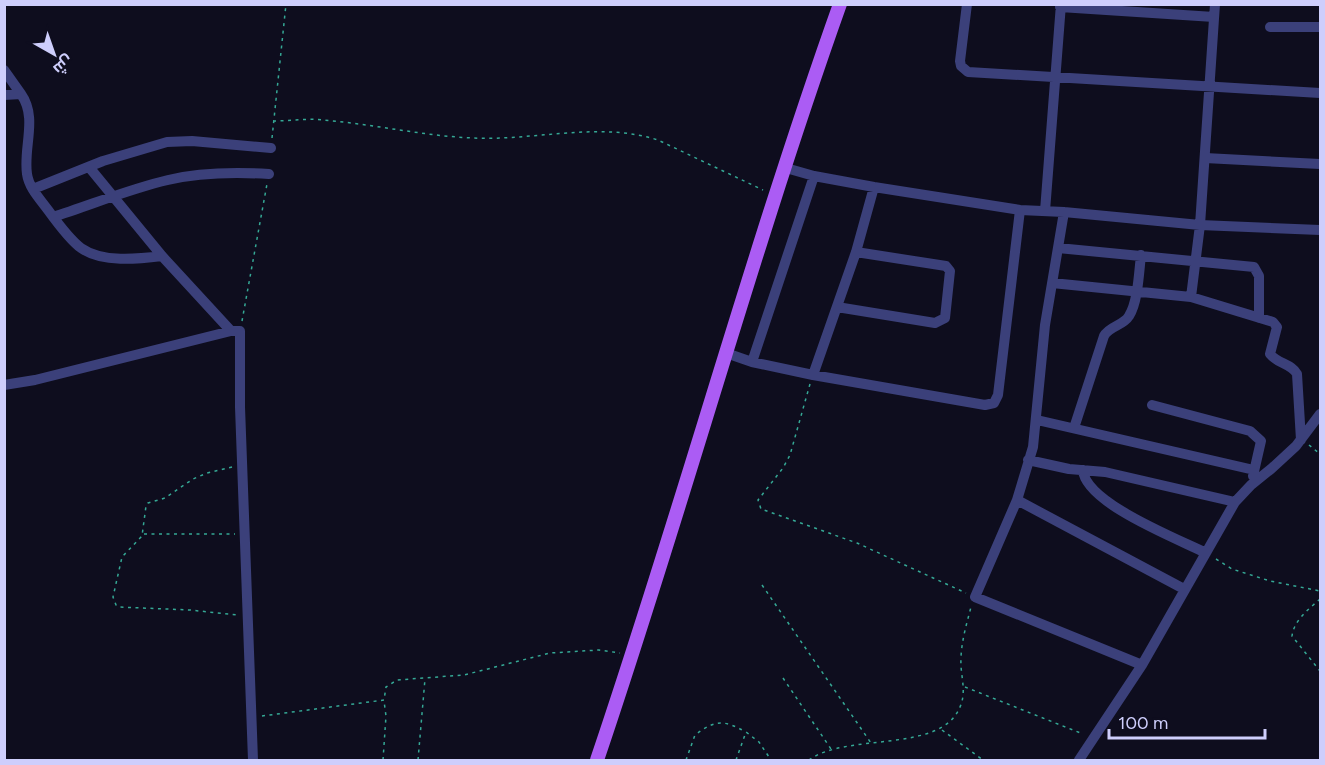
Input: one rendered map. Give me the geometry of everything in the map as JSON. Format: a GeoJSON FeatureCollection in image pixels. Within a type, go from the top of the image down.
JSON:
{"type":"FeatureCollection","features":[{"type":"Feature","properties":{"kind":"main road"},"geometry":{"type":"LineString","coordinates":[[597,760],[633,655],[776,196],[840,4]]}},
{"type":"Feature","properties":{"kind":"street"},"geometry":{"type":"LineString","coordinates":[[967,4],[960,61],[961,66],[968,72],[1320,93]]}},
{"type":"Feature","properties":{"kind":"street"},"geometry":{"type":"LineString","coordinates":[[1191,297],[1200,225],[1215,4]]}},
{"type":"Feature","properties":{"kind":"street"},"geometry":{"type":"LineString","coordinates":[[1045,211],[1060,6],[1214,17]]}},
{"type":"Feature","properties":{"kind":"street"},"geometry":{"type":"LineString","coordinates":[[1270,27],[1320,27]]}},
{"type":"Feature","properties":{"kind":"street"},"geometry":{"type":"LineString","coordinates":[[4,70],[21,94],[29,114],[27,177],[53,217],[81,248],[97,254],[143,258],[162,256]]}},
{"type":"Feature","properties":{"kind":"street"},"geometry":{"type":"LineString","coordinates":[[4,95],[21,94]]}},
{"type":"Feature","properties":{"kind":"street"},"geometry":{"type":"LineString","coordinates":[[33,189],[146,148],[181,141],[271,148]]}},
{"type":"Feature","properties":{"kind":"street"},"geometry":{"type":"LineString","coordinates":[[1205,158],[1320,164]]}},
{"type":"Feature","properties":{"kind":"street"},"geometry":{"type":"LineString","coordinates":[[89,167],[162,256],[231,331]]}},
{"type":"Feature","properties":{"kind":"street"},"geometry":{"type":"LineString","coordinates":[[786,168],[813,176],[874,187],[1020,210],[1200,225],[1320,230]]}},
{"type":"Feature","properties":{"kind":"street"},"geometry":{"type":"LineString","coordinates":[[53,217],[167,180],[234,172],[269,174]]}},
{"type":"Feature","properties":{"kind":"street"},"geometry":{"type":"LineString","coordinates":[[752,362],[813,176]]}},
{"type":"Feature","properties":{"kind":"street"},"geometry":{"type":"LineString","coordinates":[[813,375],[856,252],[874,187]]}},
{"type":"Feature","properties":{"kind":"street"},"geometry":{"type":"LineString","coordinates":[[726,353],[752,362],[813,375],[985,405],[994,403],[998,394],[1020,210]]}},
{"type":"Feature","properties":{"kind":"street"},"geometry":{"type":"LineString","coordinates":[[1064,212],[1046,325],[1037,420],[1028,460],[1017,500],[975,597],[1142,665]]}},
{"type":"Feature","properties":{"kind":"street"},"geometry":{"type":"LineString","coordinates":[[1058,248],[1254,267],[1259,276],[1259,318]]}},
{"type":"Feature","properties":{"kind":"street"},"geometry":{"type":"LineString","coordinates":[[837,307],[934,323],[945,318],[950,272],[946,266],[940,263],[856,252]]}},
{"type":"Feature","properties":{"kind":"street"},"geometry":{"type":"LineString","coordinates":[[1074,428],[1104,336],[1106,332],[1130,315],[1137,292],[1141,255]]}},
{"type":"Feature","properties":{"kind":"street"},"geometry":{"type":"LineString","coordinates":[[1052,283],[1191,297],[1273,322],[1277,327],[1270,354],[1275,360],[1294,369],[1297,375],[1301,440]]}},
{"type":"Feature","properties":{"kind":"street"},"geometry":{"type":"LineString","coordinates":[[4,385],[35,380],[231,331],[240,331],[242,465],[253,760]]}},
{"type":"Feature","properties":{"kind":"street"},"geometry":{"type":"LineString","coordinates":[[1152,405],[1250,431],[1261,441],[1251,485]]}},
{"type":"Feature","properties":{"kind":"street"},"geometry":{"type":"LineString","coordinates":[[1080,760],[1142,665],[1235,502],[1301,440],[1320,414]]}},
{"type":"Feature","properties":{"kind":"street"},"geometry":{"type":"LineString","coordinates":[[1037,420],[1254,470]]}},
{"type":"Feature","properties":{"kind":"street"},"geometry":{"type":"LineString","coordinates":[[1028,460],[1069,469],[1105,472],[1235,502]]}},
{"type":"Feature","properties":{"kind":"street"},"geometry":{"type":"LineString","coordinates":[[1083,470],[1083,476],[1107,502],[1128,515],[1206,553]]}},
{"type":"Feature","properties":{"kind":"street"},"geometry":{"type":"LineString","coordinates":[[1017,500],[1184,589]]}},
{"type":"Feature","properties":{"kind":"path"},"geometry":{"type":"LineString","coordinates":[[273,121],[320,119],[471,138],[519,138],[583,132],[641,135],[658,140],[776,196]]}},
{"type":"Feature","properties":{"kind":"path"},"geometry":{"type":"LineString","coordinates":[[809,760],[831,750],[859,744],[883,743],[941,729],[951,722],[960,707],[964,687],[961,667],[962,650],[965,626],[975,597],[857,543],[761,509],[758,500],[783,468],[790,455],[813,375]]}},
{"type":"Feature","properties":{"kind":"path"},"geometry":{"type":"LineString","coordinates":[[1301,440],[1320,454]]}},
{"type":"Feature","properties":{"kind":"path"},"geometry":{"type":"LineString","coordinates":[[242,465],[207,472],[184,484],[165,498],[149,502],[146,506],[140,539],[122,557],[113,597],[119,607],[190,610],[248,616]]}},
{"type":"Feature","properties":{"kind":"path"},"geometry":{"type":"LineString","coordinates":[[142,534],[245,533]]}},
{"type":"Feature","properties":{"kind":"path"},"geometry":{"type":"LineString","coordinates":[[1206,553],[1232,569],[1270,581],[1320,591]]}},
{"type":"Feature","properties":{"kind":"path"},"geometry":{"type":"LineString","coordinates":[[762,585],[871,743]]}},
{"type":"Feature","properties":{"kind":"path"},"geometry":{"type":"LineString","coordinates":[[1320,599],[1295,625],[1292,636],[1320,671]]}},
{"type":"Feature","properties":{"kind":"path"},"geometry":{"type":"LineString","coordinates":[[383,760],[386,716],[384,700],[386,687],[392,682],[464,675],[550,654],[598,650],[633,655]]}},
{"type":"Feature","properties":{"kind":"path"},"geometry":{"type":"LineString","coordinates":[[417,760],[425,678]]}},
{"type":"Feature","properties":{"kind":"path"},"geometry":{"type":"LineString","coordinates":[[783,678],[831,750]]}},
{"type":"Feature","properties":{"kind":"path"},"geometry":{"type":"LineString","coordinates":[[964,687],[1094,738]]}},
{"type":"Feature","properties":{"kind":"path"},"geometry":{"type":"LineString","coordinates":[[252,718],[384,700]]}},
{"type":"Feature","properties":{"kind":"path"},"geometry":{"type":"LineString","coordinates":[[686,760],[695,735],[714,725],[728,722],[746,732],[763,746],[771,760]]}},
{"type":"Feature","properties":{"kind":"path"},"geometry":{"type":"LineString","coordinates":[[941,729],[982,760]]}},
{"type":"Feature","properties":{"kind":"path"},"geometry":{"type":"LineString","coordinates":[[736,760],[746,732]]}}]}
